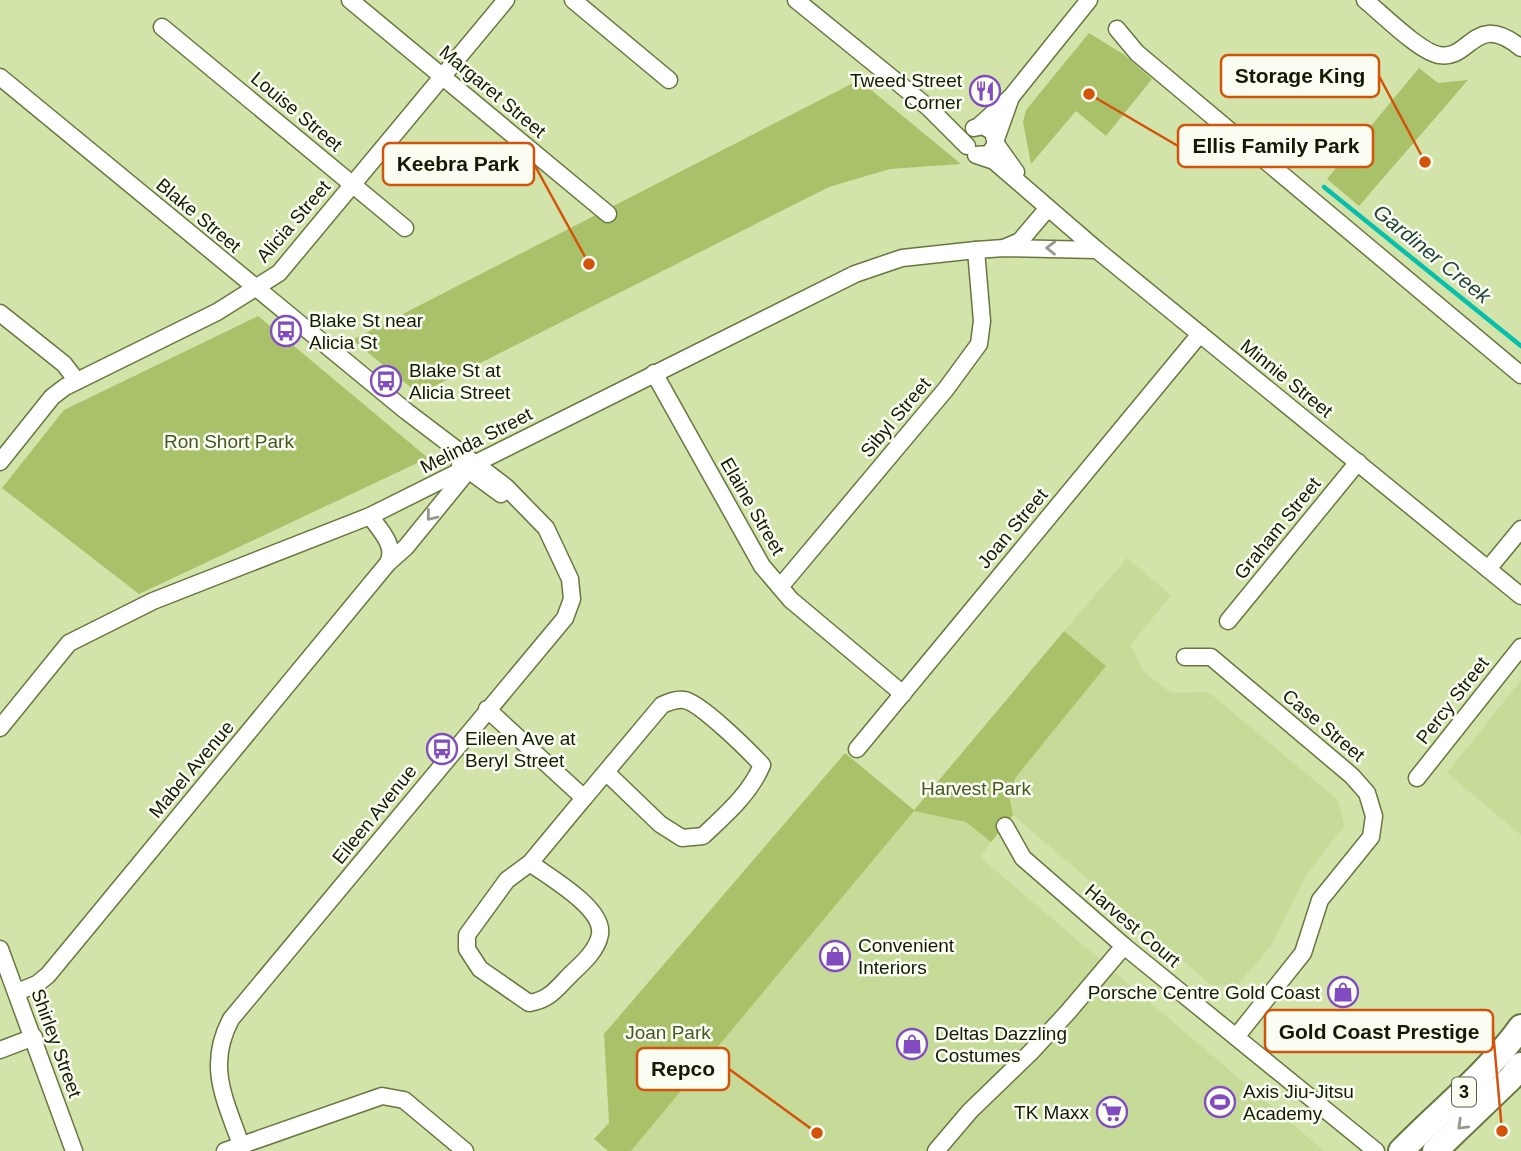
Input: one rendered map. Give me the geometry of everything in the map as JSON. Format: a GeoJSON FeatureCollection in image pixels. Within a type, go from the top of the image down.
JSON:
{"type":"FeatureCollection","features":[{"type":"Feature","properties":{"kind":"main road","name":"3"},"geometry":{"type":"LineString","coordinates":[[1401,1151],[1462,1093],[1509,1044],[1521,1027]]}},
{"type":"Feature","properties":{"kind":"main road","name":"3"},"geometry":{"type":"LineString","coordinates":[[1435,1151],[1517,1077]]}},
{"type":"Feature","properties":{"kind":"street","name":"Margaret Street"},"geometry":{"type":"LineString","coordinates":[[350,0],[608,214]]}},
{"type":"Feature","properties":{"kind":"street","name":"Alicia Street"},"geometry":{"type":"LineString","coordinates":[[1,459],[52,397],[77,381],[217,312],[279,273],[506,0]]}},
{"type":"Feature","properties":{"kind":"street"},"geometry":{"type":"LineString","coordinates":[[573,0],[669,80]]}},
{"type":"Feature","properties":{"kind":"street","name":"Minnie Street"},"geometry":{"type":"LineString","coordinates":[[796,0],[934,112],[973,151],[992,160],[1097,250],[1521,596]]}},
{"type":"Feature","properties":{"kind":"street"},"geometry":{"type":"LineString","coordinates":[[1365,0],[1428,51],[1447,56],[1475,37],[1485,34],[1508,38],[1521,48]]}},
{"type":"Feature","properties":{"kind":"street"},"geometry":{"type":"LineString","coordinates":[[1012,97],[989,154],[973,151],[968,134],[1012,97],[1085,1]]}},
{"type":"Feature","properties":{"kind":"street","name":"Louise Street"},"geometry":{"type":"LineString","coordinates":[[162,27],[405,228]]}},
{"type":"Feature","properties":{"kind":"street"},"geometry":{"type":"LineString","coordinates":[[1117,29],[1137,52],[1521,375]]}},
{"type":"Feature","properties":{"kind":"street","name":"Blake Street"},"geometry":{"type":"LineString","coordinates":[[0,77],[406,411],[448,454],[498,480],[538,519]]}},
{"type":"Feature","properties":{"kind":"street","name":"Minnie Street"},"geometry":{"type":"LineString","coordinates":[[934,112],[978,126]]}},
{"type":"Feature","properties":{"kind":"street"},"geometry":{"type":"LineString","coordinates":[[978,126],[990,129],[996,141]]}},
{"type":"Feature","properties":{"kind":"street","name":"Minnie Street"},"geometry":{"type":"LineString","coordinates":[[996,141],[1029,191]]}},
{"type":"Feature","properties":{"kind":"street"},"geometry":{"type":"LineString","coordinates":[[1004,248],[1020,241],[1048,208]]}},
{"type":"Feature","properties":{"kind":"street","name":"Melinda Street"},"geometry":{"type":"LineString","coordinates":[[0,728],[69,643],[152,601],[370,516],[855,274],[902,258],[976,250],[1097,250]]}},
{"type":"Feature","properties":{"kind":"street","name":"Sibyl Street"},"geometry":{"type":"LineString","coordinates":[[780,587],[946,389],[979,344],[982,321],[976,250]]}},
{"type":"Feature","properties":{"kind":"street"},"geometry":{"type":"LineString","coordinates":[[0,313],[64,364],[77,381]]}},
{"type":"Feature","properties":{"kind":"street","name":"Joan Street"},"geometry":{"type":"LineString","coordinates":[[857,749],[1200,334]]}},
{"type":"Feature","properties":{"kind":"street","name":"Elaine Street"},"geometry":{"type":"LineString","coordinates":[[654,373],[762,566],[791,600],[903,694]]}},
{"type":"Feature","properties":{"kind":"street","name":"Graham Street"},"geometry":{"type":"LineString","coordinates":[[1228,621],[1358,462]]}},
{"type":"Feature","properties":{"kind":"street","name":"Mabel Avenue"},"geometry":{"type":"LineString","coordinates":[[17,992],[37,984],[48,975],[388,563],[407,547],[471,467]]}},
{"type":"Feature","properties":{"kind":"street"},"geometry":{"type":"LineString","coordinates":[[370,516],[391,548],[388,563]]}},
{"type":"Feature","properties":{"kind":"street","name":"Eileen Avenue"},"geometry":{"type":"LineString","coordinates":[[241,1145],[220,1086],[218,1071],[220,1045],[231,1019],[570,609],[573,590],[570,579],[538,519]]}},
{"type":"Feature","properties":{"kind":"street"},"geometry":{"type":"LineString","coordinates":[[1488,569],[1521,529]]}},
{"type":"Feature","properties":{"kind":"street","name":"Percy Street"},"geometry":{"type":"LineString","coordinates":[[1417,778],[1521,647]]}},
{"type":"Feature","properties":{"kind":"street","name":"Case Street"},"geometry":{"type":"LineString","coordinates":[[1185,657],[1211,657],[1342,767],[1367,793],[1374,816],[1371,837],[1320,901],[1303,953],[1236,1037]]}},
{"type":"Feature","properties":{"kind":"street"},"geometry":{"type":"LineString","coordinates":[[530,863],[590,908],[599,921],[600,935],[588,957],[544,1001],[529,1003],[480,969],[467,949],[467,935],[507,880],[530,863],[662,705],[687,700],[741,741],[762,765],[738,802],[703,836],[682,838],[660,824],[607,773]]}},
{"type":"Feature","properties":{"kind":"street"},"geometry":{"type":"LineString","coordinates":[[487,709],[584,798]]}},
{"type":"Feature","properties":{"kind":"street","name":"Harvest Court"},"geometry":{"type":"LineString","coordinates":[[1005,826],[1023,858],[1124,946],[1376,1151]]}},
{"type":"Feature","properties":{"kind":"street"},"geometry":{"type":"LineString","coordinates":[[936,1151],[970,1111],[1068,1012],[1124,946]]}},
{"type":"Feature","properties":{"kind":"street","name":"Shirley Street"},"geometry":{"type":"LineString","coordinates":[[0,949],[74,1151]]}},
{"type":"Feature","properties":{"kind":"street"},"geometry":{"type":"LineString","coordinates":[[0,1050],[34,1037]]}},
{"type":"Feature","properties":{"kind":"street"},"geometry":{"type":"LineString","coordinates":[[225,1151],[241,1145],[260,1145],[382,1096],[404,1100],[465,1151]]}},
{"type":"Feature","properties":{"kind":"shaded area"},"geometry":{"type":"Polygon","coordinates":[[[1127,558],[1171,595],[1131,645],[1143,671],[1171,693],[1208,692],[1337,799],[1345,825],[1305,877],[1271,946],[1236,987],[1211,985],[1013,815],[1009,795],[1016,777],[1106,666],[1064,631],[1127,558]]]}},
{"type":"Feature","properties":{"kind":"shaded area"},"geometry":{"type":"Polygon","coordinates":[[[1521,680],[1521,835],[1447,773],[1521,680]]]}},
{"type":"Feature","properties":{"kind":"shaded area"},"geometry":{"type":"Polygon","coordinates":[[[914,810],[966,822],[991,842],[980,857],[1324,1151],[631,1151],[914,810]]]}},
{"type":"Feature","properties":{"kind":"green space"},"geometry":{"type":"Polygon","coordinates":[[[1089,33],[1123,54],[1152,79],[1106,136],[1076,111],[1031,164],[1023,122],[1026,110],[1089,33]]]}},
{"type":"Feature","properties":{"kind":"green space"},"geometry":{"type":"Polygon","coordinates":[[[1419,68],[1438,83],[1468,80],[1359,206],[1327,179],[1419,68]]]}},
{"type":"Feature","properties":{"kind":"green space"},"geometry":{"type":"Polygon","coordinates":[[[859,80],[961,164],[890,169],[829,187],[419,394],[352,340],[859,80]]]}},
{"type":"Feature","properties":{"kind":"green space","name":"Ron Short Park"},"geometry":{"type":"Polygon","coordinates":[[[258,316],[428,458],[139,594],[2,488],[64,410],[258,316]]]}},
{"type":"Feature","properties":{"kind":"green space","name":"Joan Park"},"geometry":{"type":"Polygon","coordinates":[[[1064,631],[1106,666],[1016,777],[1009,795],[1013,815],[991,842],[966,822],[914,811],[631,1151],[608,1151],[594,1139],[609,1123],[604,1034],[845,753],[914,810],[1064,631]]]}},
{"type":"Feature","properties":{"kind":"waterway","name":"Gardiner Creek"},"geometry":{"type":"LineString","coordinates":[[1324,187],[1521,346]]}},
{"type":"Feature","properties":{"kind":"place","name":"Tweed Street Corner"},"geometry":{"type":"Point","coordinates":[985,91]}},
{"type":"Feature","properties":{"kind":"place","name":"Ellis Family Park"},"geometry":{"type":"Point","coordinates":[1089,94]}},
{"type":"Feature","properties":{"kind":"place","name":"Storage King"},"geometry":{"type":"Point","coordinates":[1425,162]}},
{"type":"Feature","properties":{"kind":"place","name":"Keebra Park"},"geometry":{"type":"Point","coordinates":[589,264]}},
{"type":"Feature","properties":{"kind":"place","name":"Blake St near Alicia St"},"geometry":{"type":"Point","coordinates":[286,331]}},
{"type":"Feature","properties":{"kind":"place","name":"Blake St at Alicia Street"},"geometry":{"type":"Point","coordinates":[386,381]}},
{"type":"Feature","properties":{"kind":"place","name":"Eileen Ave at Beryl Street"},"geometry":{"type":"Point","coordinates":[442,749]}},
{"type":"Feature","properties":{"kind":"place","name":"Convenient Interiors"},"geometry":{"type":"Point","coordinates":[835,956]}},
{"type":"Feature","properties":{"kind":"place","name":"Porsche Centre Gold Coast"},"geometry":{"type":"Point","coordinates":[1343,992]}},
{"type":"Feature","properties":{"kind":"place","name":"Deltas Dazzling Costumes"},"geometry":{"type":"Point","coordinates":[912,1044]}},
{"type":"Feature","properties":{"kind":"place","name":"Axis Jiu-Jitsu Academy"},"geometry":{"type":"Point","coordinates":[1220,1102]}},
{"type":"Feature","properties":{"kind":"place","name":"TK Maxx"},"geometry":{"type":"Point","coordinates":[1112,1112]}},
{"type":"Feature","properties":{"kind":"place","name":"Gold Coast Prestige"},"geometry":{"type":"Point","coordinates":[1502,1131]}},
{"type":"Feature","properties":{"kind":"place","name":"Repco"},"geometry":{"type":"Point","coordinates":[817,1133]}},
{"type":"Feature","properties":{"kind":"park label","name":"Harvest Park"},"geometry":{"type":"Point","coordinates":[976,788]}}]}
